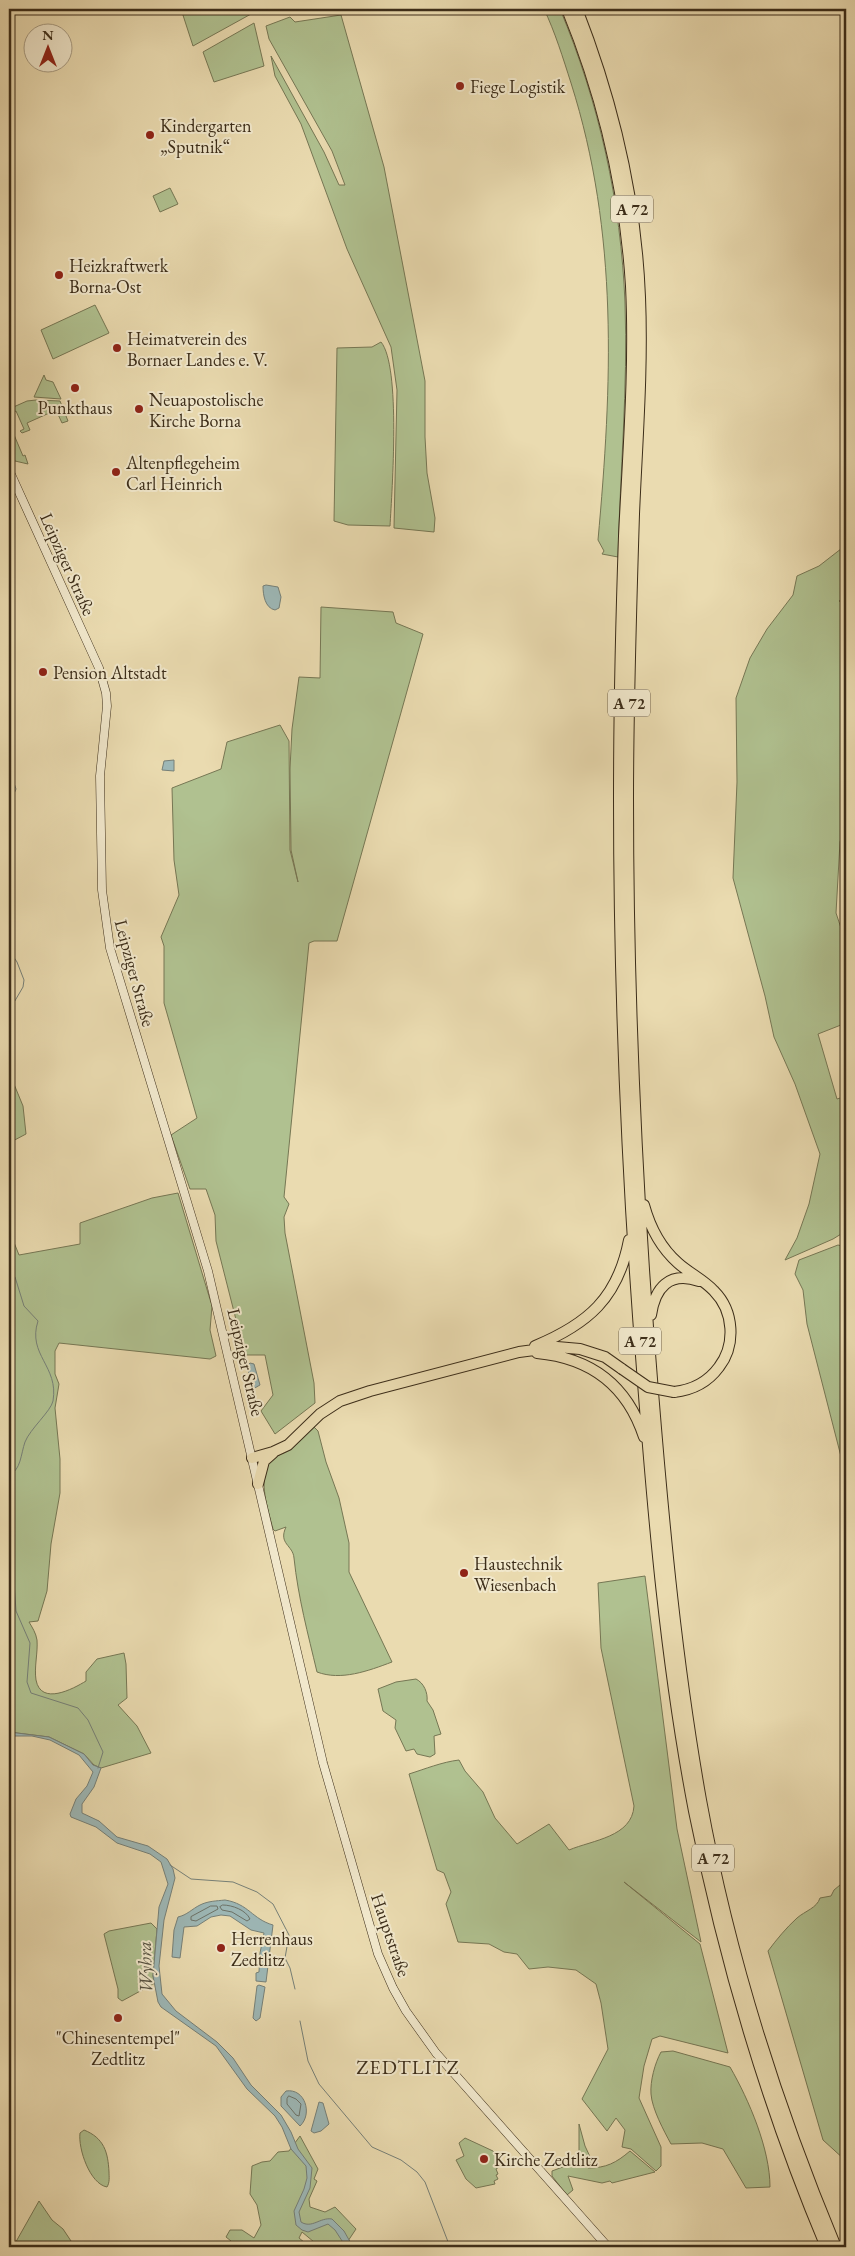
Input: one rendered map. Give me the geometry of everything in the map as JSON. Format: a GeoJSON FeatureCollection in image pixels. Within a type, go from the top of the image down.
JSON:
{"type":"FeatureCollection","features":[{"type":"Feature","properties":{"kind":"highway","name":"A 72"},"geometry":{"type":"LineString","coordinates":[[567,9],[592,76],[611,145],[625,226],[631,288],[632,361],[622,612],[619,805],[623,1028],[632,1227],[649,1455],[660,1570],[679,1721],[712,1896],[744,2017],[761,2071],[786,2145],[826,2247]]}},
{"type":"Feature","properties":{"kind":"highway","name":"A 72"},"geometry":{"type":"LineString","coordinates":[[577,9],[603,82],[619,142],[634,226],[640,298],[640,361],[630,622],[628,797],[630,977],[638,1174],[648,1331],[674,1614],[702,1805],[721,1895],[752,2014],[794,2140],[836,2247]]}},
{"type":"Feature","properties":{"kind":"highway"},"geometry":{"type":"LineString","coordinates":[[252,1458],[274,1452],[288,1445],[320,1414],[340,1401],[370,1390],[519,1352],[557,1347],[580,1349],[605,1358],[648,1387],[674,1392],[699,1385],[713,1376],[724,1361],[730,1345],[731,1325],[726,1308],[715,1291],[677,1263],[656,1237],[644,1206],[638,1174]]}},
{"type":"Feature","properties":{"kind":"highway"},"geometry":{"type":"LineString","coordinates":[[519,1352],[562,1335],[589,1316],[608,1295],[623,1268],[632,1227]]}},
{"type":"Feature","properties":{"kind":"highway"},"geometry":{"type":"LineString","coordinates":[[648,1331],[653,1299],[664,1285],[674,1279],[684,1278],[706,1284]]}},
{"type":"Feature","properties":{"kind":"highway"},"geometry":{"type":"LineString","coordinates":[[519,1352],[550,1354],[579,1362],[594,1369],[608,1380],[621,1393],[633,1411],[649,1455]]}},
{"type":"Feature","properties":{"kind":"highway"},"geometry":{"type":"LineString","coordinates":[[258,1484],[264,1461],[274,1452]]}},
{"type":"Feature","properties":{"kind":"street","name":"Leipziger Straße"},"geometry":{"type":"LineString","coordinates":[[9,470],[102,676],[107,712],[100,770],[102,871],[109,944],[208,1271],[258,1484]]}},
{"type":"Feature","properties":{"kind":"street","name":"Hauptstraße"},"geometry":{"type":"LineString","coordinates":[[258,1484],[329,1788],[374,1941],[393,1988],[415,2024],[438,2055],[608,2247]]}},
{"type":"Feature","properties":{"kind":"green space"},"geometry":{"type":"Polygon","coordinates":[[[181,9],[248,9],[251,14],[193,46],[181,9]]]}},
{"type":"Feature","properties":{"kind":"green space"},"geometry":{"type":"Polygon","coordinates":[[[544,9],[560,9],[574,44],[597,116],[606,153],[619,228],[623,265],[626,335],[618,557],[602,554],[604,551],[598,540],[606,424],[608,310],[597,196],[587,140],[571,83],[544,9]]]}},
{"type":"Feature","properties":{"kind":"green space"},"geometry":{"type":"Polygon","coordinates":[[[341,15],[384,167],[425,381],[427,473],[435,518],[434,532],[394,528],[397,390],[391,347],[347,249],[301,124],[275,76],[271,56],[324,152],[339,185],[345,185],[332,151],[269,39],[266,26],[290,17],[295,22],[341,15]]]}},
{"type":"Feature","properties":{"kind":"green space"},"geometry":{"type":"Polygon","coordinates":[[[254,23],[264,66],[214,82],[203,52],[254,23]]]}},
{"type":"Feature","properties":{"kind":"green space"},"geometry":{"type":"Polygon","coordinates":[[[170,188],[178,204],[160,212],[153,196],[170,188]]]}},
{"type":"Feature","properties":{"kind":"green space"},"geometry":{"type":"Polygon","coordinates":[[[95,305],[109,333],[53,359],[41,330],[95,305]]]}},
{"type":"Feature","properties":{"kind":"green space"},"geometry":{"type":"Polygon","coordinates":[[[381,342],[387,355],[393,401],[394,430],[390,526],[348,525],[334,521],[337,348],[372,347],[381,342]]]}},
{"type":"Feature","properties":{"kind":"green space"},"geometry":{"type":"Polygon","coordinates":[[[44,375],[46,380],[53,382],[61,399],[34,397],[44,375]]]}},
{"type":"Feature","properties":{"kind":"green space"},"geometry":{"type":"Polygon","coordinates":[[[27,401],[60,401],[68,421],[62,423],[56,410],[27,423],[30,430],[22,433],[20,431],[24,429],[16,411],[9,414],[9,409],[27,401]]]}},
{"type":"Feature","properties":{"kind":"green space"},"geometry":{"type":"Polygon","coordinates":[[[9,423],[28,464],[15,461],[9,452],[9,423]]]}},
{"type":"Feature","properties":{"kind":"green space"},"geometry":{"type":"Polygon","coordinates":[[[846,545],[846,595],[839,601],[846,607],[846,818],[840,842],[836,913],[846,943],[846,1023],[818,1034],[837,1099],[846,1096],[846,1231],[833,1239],[785,1260],[797,1238],[809,1204],[820,1154],[795,1084],[774,1037],[765,996],[733,878],[737,782],[736,698],[750,658],[767,629],[793,595],[797,576],[819,566],[846,545]]]}},
{"type":"Feature","properties":{"kind":"green space"},"geometry":{"type":"Polygon","coordinates":[[[321,607],[393,612],[396,623],[423,634],[337,941],[314,941],[309,943],[284,1197],[289,1204],[284,1217],[285,1233],[314,1383],[315,1403],[275,1434],[261,1411],[273,1395],[265,1355],[245,1355],[216,1241],[215,1215],[206,1189],[190,1189],[171,1135],[197,1118],[164,1003],[164,946],[161,937],[179,895],[174,860],[172,788],[221,769],[227,742],[280,725],[289,741],[290,850],[298,882],[291,850],[290,769],[292,729],[299,677],[320,678],[321,607]]]}},
{"type":"Feature","properties":{"kind":"green space"},"geometry":{"type":"Polygon","coordinates":[[[9,1072],[23,1106],[26,1134],[9,1143],[9,1072]]]}},
{"type":"Feature","properties":{"kind":"green space"},"geometry":{"type":"Polygon","coordinates":[[[178,1193],[212,1306],[210,1330],[216,1356],[210,1359],[59,1343],[55,1351],[55,1374],[59,1384],[55,1408],[60,1459],[60,1493],[51,1544],[47,1591],[38,1621],[29,1622],[37,1640],[36,1680],[39,1688],[44,1692],[51,1694],[73,1688],[86,1681],[86,1672],[97,1659],[124,1653],[127,1698],[118,1705],[137,1726],[151,1753],[101,1768],[94,1765],[84,1754],[49,1737],[9,1732],[9,1230],[19,1255],[80,1244],[80,1223],[152,1198],[178,1193]]]}},
{"type":"Feature","properties":{"kind":"green space"},"geometry":{"type":"Polygon","coordinates":[[[838,1245],[846,1247],[846,1476],[807,1324],[803,1290],[795,1274],[799,1260],[838,1245]]]}},
{"type":"Feature","properties":{"kind":"green space"},"geometry":{"type":"Polygon","coordinates":[[[313,1426],[318,1431],[326,1462],[339,1498],[349,1543],[349,1572],[392,1662],[354,1674],[326,1675],[317,1672],[301,1601],[293,1554],[284,1537],[286,1527],[275,1531],[273,1529],[265,1496],[264,1480],[267,1463],[293,1446],[313,1426]]]}},
{"type":"Feature","properties":{"kind":"green space"},"geometry":{"type":"Polygon","coordinates":[[[645,1576],[677,1829],[701,1942],[624,1882],[700,1944],[728,2053],[660,2036],[652,2039],[644,2066],[639,2098],[661,2147],[661,2166],[656,2171],[631,2149],[622,2147],[625,2130],[616,2118],[607,2131],[582,2099],[608,2049],[596,1984],[576,1970],[548,1967],[529,1969],[517,1954],[504,1952],[489,1944],[458,1942],[446,1904],[451,1892],[444,1873],[437,1870],[409,1774],[459,1760],[465,1771],[483,1792],[495,1818],[517,1844],[549,1824],[569,1850],[600,1840],[619,1831],[632,1816],[634,1806],[601,1648],[598,1583],[645,1576]]]}},
{"type":"Feature","properties":{"kind":"green space"},"geometry":{"type":"Polygon","coordinates":[[[416,1679],[425,1688],[427,1701],[433,1710],[441,1734],[434,1736],[435,1754],[430,1757],[417,1754],[414,1749],[406,1751],[395,1728],[396,1720],[383,1711],[378,1689],[396,1682],[416,1679]]]}},
{"type":"Feature","properties":{"kind":"green space"},"geometry":{"type":"Polygon","coordinates":[[[846,1880],[846,2209],[841,2194],[845,2160],[823,2140],[768,1951],[797,1918],[814,1907],[820,1898],[831,1896],[834,1890],[846,1880]]]}},
{"type":"Feature","properties":{"kind":"green space"},"geometry":{"type":"Polygon","coordinates":[[[151,1923],[157,1929],[153,1976],[155,1983],[122,2001],[118,1998],[118,1989],[104,1934],[109,1931],[151,1923]]]}},
{"type":"Feature","properties":{"kind":"green space"},"geometry":{"type":"Polygon","coordinates":[[[673,2051],[730,2067],[757,2125],[766,2157],[770,2187],[746,2188],[723,2149],[702,2143],[671,2144],[656,2113],[652,2100],[651,2084],[653,2072],[661,2052],[673,2051]]]}},
{"type":"Feature","properties":{"kind":"green space"},"geometry":{"type":"Polygon","coordinates":[[[579,2124],[585,2146],[592,2161],[588,2168],[610,2164],[630,2151],[655,2172],[612,2183],[610,2181],[602,2183],[568,2176],[573,2190],[567,2195],[552,2176],[552,2171],[568,2165],[579,2153],[579,2124]]]}},
{"type":"Feature","properties":{"kind":"green space"},"geometry":{"type":"Polygon","coordinates":[[[84,2130],[96,2137],[104,2146],[109,2172],[107,2187],[95,2180],[86,2165],[80,2140],[80,2133],[84,2130]]]}},
{"type":"Feature","properties":{"kind":"green space"},"geometry":{"type":"Polygon","coordinates":[[[300,2136],[318,2169],[314,2179],[317,2181],[309,2199],[310,2207],[325,2212],[335,2207],[356,2229],[346,2244],[348,2247],[320,2247],[302,2232],[299,2238],[310,2247],[231,2247],[231,2241],[226,2237],[230,2230],[242,2230],[254,2238],[261,2225],[257,2205],[250,2194],[252,2166],[270,2161],[278,2152],[289,2151],[300,2136]]]}},
{"type":"Feature","properties":{"kind":"green space"},"geometry":{"type":"Polygon","coordinates":[[[465,2138],[493,2151],[505,2163],[496,2169],[498,2179],[494,2181],[495,2184],[476,2188],[466,2179],[456,2160],[464,2156],[459,2143],[465,2138]]]}},
{"type":"Feature","properties":{"kind":"green space"},"geometry":{"type":"Polygon","coordinates":[[[39,2201],[52,2220],[63,2229],[75,2247],[13,2247],[39,2201]]]}},
{"type":"Feature","properties":{"kind":"water"},"geometry":{"type":"Polygon","coordinates":[[[263,586],[278,587],[281,597],[279,608],[275,610],[269,607],[265,601],[263,586]]]}},
{"type":"Feature","properties":{"kind":"water"},"geometry":{"type":"Polygon","coordinates":[[[174,760],[174,771],[162,770],[164,761],[174,760]]]}},
{"type":"Feature","properties":{"kind":"water"},"geometry":{"type":"Polygon","coordinates":[[[250,1363],[254,1364],[260,1385],[253,1389],[247,1366],[250,1363]]]}},
{"type":"Feature","properties":{"kind":"water"},"geometry":{"type":"Polygon","coordinates":[[[9,1732],[49,1737],[84,1754],[93,1765],[101,1768],[94,1787],[82,1804],[82,1813],[99,1821],[117,1837],[148,1846],[167,1859],[173,1869],[175,1878],[164,1920],[159,1966],[162,1994],[176,2011],[217,2042],[233,2058],[251,2085],[281,2115],[298,2149],[312,2168],[310,2188],[299,2212],[301,2222],[312,2224],[332,2219],[344,2231],[353,2247],[346,2247],[335,2230],[328,2224],[308,2232],[296,2225],[294,2211],[307,2178],[306,2166],[291,2149],[282,2127],[275,2116],[247,2089],[216,2046],[161,2007],[158,2002],[153,1976],[159,1907],[168,1884],[161,1862],[150,1854],[117,1843],[96,1827],[71,1817],[70,1814],[76,1799],[87,1786],[93,1772],[79,1755],[50,1740],[32,1736],[9,1736],[9,1732]]]}},
{"type":"Feature","properties":{"kind":"water"},"geometry":{"type":"Polygon","coordinates":[[[225,1900],[240,1905],[260,1919],[273,1925],[266,1982],[256,1981],[264,1933],[251,1930],[230,1916],[211,1917],[197,1926],[184,1927],[180,1958],[172,1957],[174,1930],[178,1917],[203,1904],[225,1900]]]}},
{"type":"Feature","properties":{"kind":"water"},"geometry":{"type":"Polygon","coordinates":[[[257,1986],[265,1987],[260,2018],[256,2021],[253,2018],[257,1986]]]}},
{"type":"Feature","properties":{"kind":"water"},"geometry":{"type":"Polygon","coordinates":[[[286,2091],[293,2091],[298,2094],[305,2103],[306,2115],[300,2126],[281,2106],[281,2097],[286,2091]]]}},
{"type":"Feature","properties":{"kind":"water"},"geometry":{"type":"Polygon","coordinates":[[[319,2102],[323,2103],[329,2124],[321,2131],[314,2133],[311,2131],[319,2102]]]}},
{"type":"Feature","properties":{"kind":"waterway"},"geometry":{"type":"LineString","coordinates":[[9,768],[16,789],[11,801]]}},
{"type":"Feature","properties":{"kind":"waterway"},"geometry":{"type":"LineString","coordinates":[[9,950],[17,962],[24,980],[23,987],[9,1011]]}},
{"type":"Feature","properties":{"kind":"waterway"},"geometry":{"type":"LineString","coordinates":[[9,1079],[15,1103],[12,1122],[9,1127]]}},
{"type":"Feature","properties":{"kind":"waterway"},"geometry":{"type":"LineString","coordinates":[[9,1270],[15,1277],[24,1306],[38,1321],[36,1333],[39,1352],[48,1369],[54,1389],[51,1405],[25,1442],[16,1470],[9,1475]]}},
{"type":"Feature","properties":{"kind":"waterway"},"geometry":{"type":"LineString","coordinates":[[9,1566],[14,1582],[16,1611],[30,1643],[27,1682],[31,1693],[78,1708],[88,1720],[103,1752],[98,1768]]}},
{"type":"Feature","properties":{"kind":"waterway"},"geometry":{"type":"LineString","coordinates":[[170,1865],[191,1879],[233,1882],[257,1892],[273,1904],[289,1935],[285,1958],[290,1968],[295,1989]]}},
{"type":"Feature","properties":{"kind":"waterway"},"geometry":{"type":"LineString","coordinates":[[300,2021],[308,2061],[319,2084],[372,2147],[401,2160],[417,2172],[425,2182],[450,2247]]}},
{"type":"Feature","properties":{"kind":"place","name":"Fiege Logistik"},"geometry":{"type":"Point","coordinates":[460,86]}},
{"type":"Feature","properties":{"kind":"place","name":"Kindergarten „Sputnik“"},"geometry":{"type":"Point","coordinates":[150,135]}},
{"type":"Feature","properties":{"kind":"place","name":"Heizkraftwerk Borna-Ost"},"geometry":{"type":"Point","coordinates":[59,275]}},
{"type":"Feature","properties":{"kind":"place","name":"Heimatverein des Bornaer Landes e. V."},"geometry":{"type":"Point","coordinates":[117,348]}},
{"type":"Feature","properties":{"kind":"place","name":"Punkthaus"},"geometry":{"type":"Point","coordinates":[75,388]}},
{"type":"Feature","properties":{"kind":"place","name":"Neuapostolische Kirche Borna"},"geometry":{"type":"Point","coordinates":[139,409]}},
{"type":"Feature","properties":{"kind":"place","name":"Altenpflegeheim Carl Heinrich"},"geometry":{"type":"Point","coordinates":[116,472]}},
{"type":"Feature","properties":{"kind":"place","name":"Pension Altstadt"},"geometry":{"type":"Point","coordinates":[43,672]}},
{"type":"Feature","properties":{"kind":"place","name":"Haustechnik Wiesenbach"},"geometry":{"type":"Point","coordinates":[464,1573]}},
{"type":"Feature","properties":{"kind":"place","name":"Herrenhaus Zedtlitz"},"geometry":{"type":"Point","coordinates":[221,1948]}},
{"type":"Feature","properties":{"kind":"place","name":"\"Chinesentempel\" Zedtlitz"},"geometry":{"type":"Point","coordinates":[118,2018]}},
{"type":"Feature","properties":{"kind":"place","name":"Kirche Zedtlitz"},"geometry":{"type":"Point","coordinates":[484,2159]}},
{"type":"Feature","properties":{"kind":"district","name":"ZEDTLITZ"},"geometry":{"type":"Point","coordinates":[408,2067]}},
{"type":"Feature","properties":{"kind":"water label","name":"Wyhra"},"geometry":{"type":"Point","coordinates":[145,1967]}}]}
